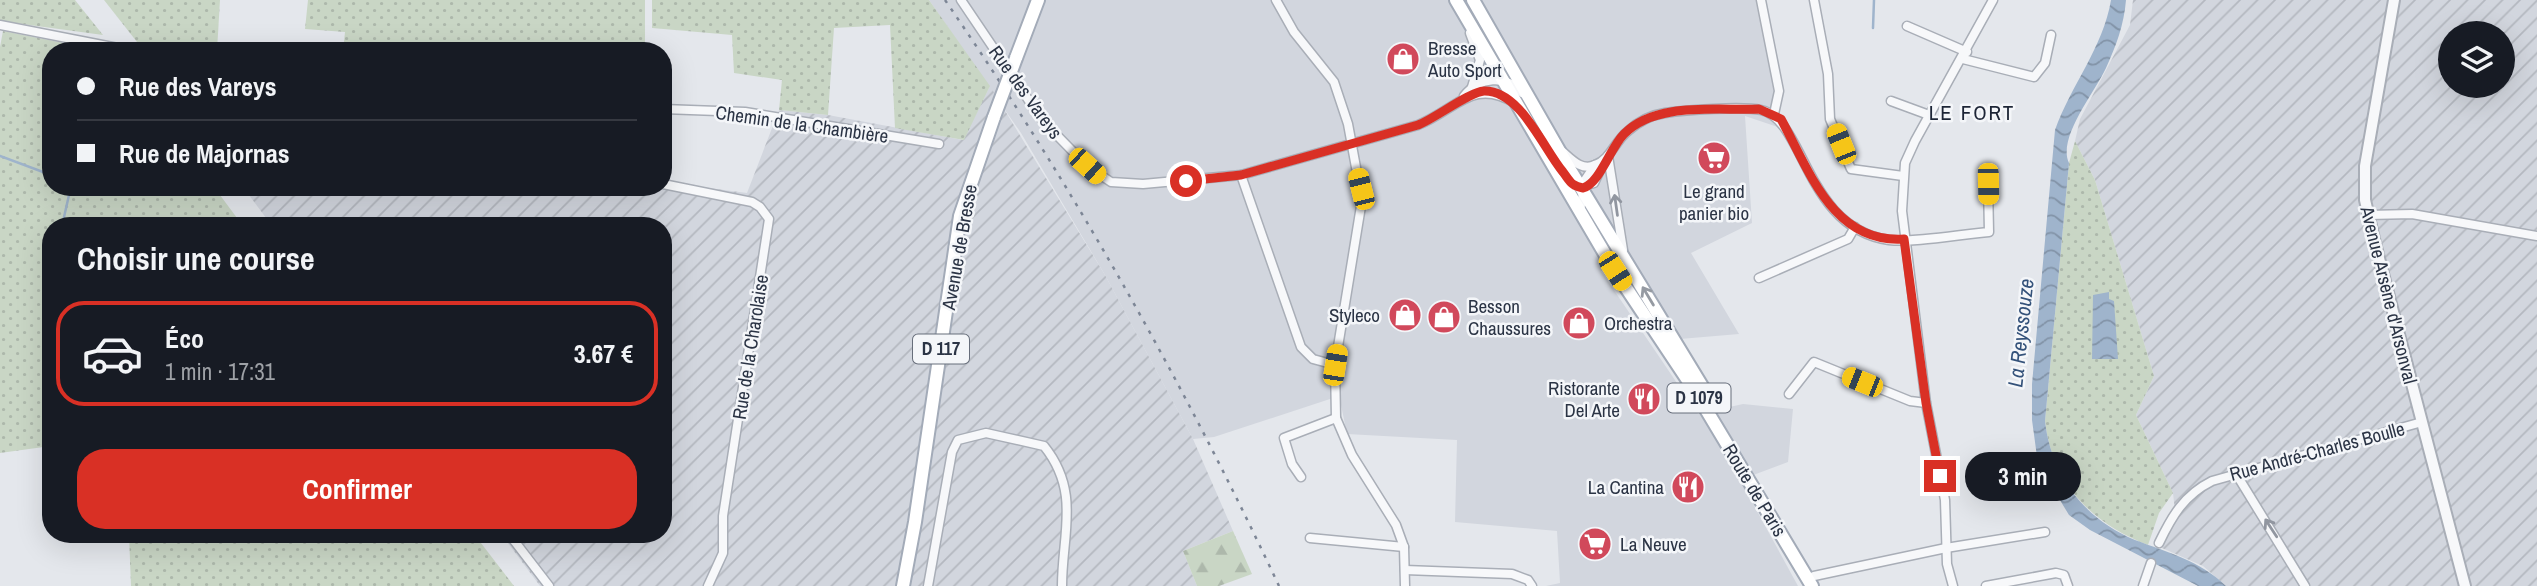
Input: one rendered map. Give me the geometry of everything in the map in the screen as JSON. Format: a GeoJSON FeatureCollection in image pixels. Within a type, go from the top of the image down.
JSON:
{"type":"FeatureCollection","features":[{"type":"Feature","properties":{"kind":"main road","name":"Avenue de Bresse"},"geometry":{"type":"LineString","coordinates":[[902,586],[915,523],[960,216],[1038,0]]}},
{"type":"Feature","properties":{"kind":"main road","name":"Route de Paris"},"geometry":{"type":"LineString","coordinates":[[1473,0],[1816,583]]}},
{"type":"Feature","properties":{"kind":"main road","name":"Route de Paris"},"geometry":{"type":"LineString","coordinates":[[1458,4],[1580,212],[1816,583]]}},
{"type":"Feature","properties":{"kind":"street","name":"Rue des Vareys"},"geometry":{"type":"LineString","coordinates":[[961,0],[1042,120],[1099,176],[1121,185],[1241,175],[1352,145],[1434,119],[1461,101],[1502,81]]}},
{"type":"Feature","properties":{"kind":"street"},"geometry":{"type":"LineString","coordinates":[[1276,0],[1294,32],[1334,82],[1342,100],[1352,145],[1362,200],[1335,365],[1336,418],[1342,438],[1390,514],[1404,548],[1405,586]]}},
{"type":"Feature","properties":{"kind":"street"},"geometry":{"type":"LineString","coordinates":[[1761,0],[1779,91],[1774,114]]}},
{"type":"Feature","properties":{"kind":"street"},"geometry":{"type":"LineString","coordinates":[[1814,0],[1828,74],[1830,119],[1851,169],[1903,176]]}},
{"type":"Feature","properties":{"kind":"street"},"geometry":{"type":"LineString","coordinates":[[1952,586],[1946,548],[1945,500],[1926,403],[1904,239],[1903,176],[1905,163],[1929,115],[1965,56],[1993,0]]}},
{"type":"Feature","properties":{"kind":"street","name":"Avenue Arsène d'Arsonval"},"geometry":{"type":"LineString","coordinates":[[2393,0],[2365,166],[2364,187],[2368,215],[2465,586]]}},
{"type":"Feature","properties":{"kind":"street","name":"Rue des Vareys"},"geometry":{"type":"LineString","coordinates":[[1458,4],[1480,60],[1471,88],[1461,101]]}},
{"type":"Feature","properties":{"kind":"street"},"geometry":{"type":"LineString","coordinates":[[0,25],[87,42]]}},
{"type":"Feature","properties":{"kind":"street"},"geometry":{"type":"LineString","coordinates":[[1907,26],[1965,56],[2034,77],[2045,63],[2051,35]]}},
{"type":"Feature","properties":{"kind":"street"},"geometry":{"type":"LineString","coordinates":[[1502,81],[1508,62]]}},
{"type":"Feature","properties":{"kind":"street"},"geometry":{"type":"LineString","coordinates":[[1471,88],[1484,82],[1502,81],[1514,85],[1532,103]]}},
{"type":"Feature","properties":{"kind":"street"},"geometry":{"type":"LineString","coordinates":[[1484,91],[1498,93],[1516,104]]}},
{"type":"Feature","properties":{"kind":"street"},"geometry":{"type":"LineString","coordinates":[[1891,101],[1929,115]]}},
{"type":"Feature","properties":{"kind":"street","name":"Chemin de la Chambière"},"geometry":{"type":"LineString","coordinates":[[672,109],[745,112],[939,144]]}},
{"type":"Feature","properties":{"kind":"street"},"geometry":{"type":"LineString","coordinates":[[1554,164],[1571,184],[1583,188],[1594,183],[1606,158],[1624,134],[1637,124],[1665,113],[1759,109],[1781,119],[1818,191],[1835,212],[1855,227],[1889,240],[1989,232],[1988,184]]}},
{"type":"Feature","properties":{"kind":"street"},"geometry":{"type":"LineString","coordinates":[[1556,145],[1581,166],[1595,165],[1606,158]]}},
{"type":"Feature","properties":{"kind":"street"},"geometry":{"type":"LineString","coordinates":[[1606,158],[1624,255]]}},
{"type":"Feature","properties":{"kind":"street"},"geometry":{"type":"LineString","coordinates":[[1580,212],[1583,188],[1595,165]]}},
{"type":"Feature","properties":{"kind":"street"},"geometry":{"type":"LineString","coordinates":[[1241,175],[1301,347],[1313,359],[1335,365]]}},
{"type":"Feature","properties":{"kind":"street","name":"Rue de la Charolaise"},"geometry":{"type":"LineString","coordinates":[[672,186],[752,202],[760,207],[769,219],[723,516],[723,553],[708,586]]}},
{"type":"Feature","properties":{"kind":"street"},"geometry":{"type":"LineString","coordinates":[[2368,215],[2412,214],[2537,236]]}},
{"type":"Feature","properties":{"kind":"street"},"geometry":{"type":"LineString","coordinates":[[1759,278],[1848,239],[1855,227]]}},
{"type":"Feature","properties":{"kind":"street"},"geometry":{"type":"LineString","coordinates":[[1789,394],[1814,362],[1910,401],[1926,403]]}},
{"type":"Feature","properties":{"kind":"street"},"geometry":{"type":"LineString","coordinates":[[1301,477],[1292,464],[1284,438],[1336,418]]}},
{"type":"Feature","properties":{"kind":"street","name":"Rue André-Charles Boulle"},"geometry":{"type":"LineString","coordinates":[[2159,543],[2174,513],[2189,495],[2235,472],[2422,422]]}},
{"type":"Feature","properties":{"kind":"street"},"geometry":{"type":"LineString","coordinates":[[928,586],[952,452],[958,440],[986,433],[1044,446],[1060,474],[1069,511],[1062,586]]}},
{"type":"Feature","properties":{"kind":"street"},"geometry":{"type":"LineString","coordinates":[[2235,472],[2292,560],[2305,586]]}},
{"type":"Feature","properties":{"kind":"street"},"geometry":{"type":"LineString","coordinates":[[1816,583],[1946,548],[2045,532]]}},
{"type":"Feature","properties":{"kind":"street"},"geometry":{"type":"LineString","coordinates":[[1310,538],[1404,548]]}},
{"type":"Feature","properties":{"kind":"street"},"geometry":{"type":"LineString","coordinates":[[516,543],[549,586]]}},
{"type":"Feature","properties":{"kind":"street"},"geometry":{"type":"LineString","coordinates":[[2143,586],[2151,564]]}},
{"type":"Feature","properties":{"kind":"street"},"geometry":{"type":"LineString","coordinates":[[1405,570],[1512,574],[1528,580],[1532,586]]}},
{"type":"Feature","properties":{"kind":"street"},"geometry":{"type":"LineString","coordinates":[[1986,586],[2056,573],[2064,575],[2068,586]]}},
{"type":"Feature","properties":{"kind":"shaded area"},"geometry":{"type":"Polygon","coordinates":[[[929,0],[1757,0],[1781,128],[1745,116],[1752,223],[1691,253],[1739,334],[1680,339],[1634,265],[1601,271],[1698,414],[1743,404],[1793,409],[1788,462],[1740,480],[1798,586],[1546,586],[1560,583],[1557,531],[1455,522],[1457,440],[1347,434],[1340,400],[1330,399],[1214,437],[1193,439],[1105,275],[1021,133],[929,0]]]}},
{"type":"Feature","properties":{"kind":"shaded area"},"geometry":{"type":"Polygon","coordinates":[[[2133,0],[2537,0],[2537,586],[2226,586],[2203,566],[2162,548],[2176,520],[2173,493],[2136,415],[2154,376],[2095,180],[2075,141],[2080,119],[2130,25],[2133,0]]]}},
{"type":"Feature","properties":{"kind":"shaded area"},"geometry":{"type":"Polygon","coordinates":[[[990,86],[1105,275],[1193,439],[1233,531],[1183,551],[1197,586],[540,586],[508,543],[672,543],[672,217],[265,217],[250,196],[672,196],[672,183],[747,193],[779,110],[828,115],[963,140],[990,86]]]}},
{"type":"Feature","properties":{"kind":"green space"},"geometry":{"type":"Polygon","coordinates":[[[0,0],[75,0],[103,35],[0,21],[0,0]]]}},
{"type":"Feature","properties":{"kind":"green space"},"geometry":{"type":"Polygon","coordinates":[[[104,0],[220,0],[218,42],[137,42],[104,0]]]}},
{"type":"Feature","properties":{"kind":"green space"},"geometry":{"type":"Polygon","coordinates":[[[308,0],[645,0],[645,42],[344,42],[345,32],[305,29],[308,0]]]}},
{"type":"Feature","properties":{"kind":"green space"},"geometry":{"type":"Polygon","coordinates":[[[652,0],[929,0],[990,86],[964,140],[895,128],[890,25],[834,28],[828,115],[779,110],[782,80],[734,73],[732,35],[652,28],[652,0]]]}},
{"type":"Feature","properties":{"kind":"green space"},"geometry":{"type":"Polygon","coordinates":[[[3,31],[59,42],[42,42],[42,196],[221,196],[236,217],[42,217],[42,447],[0,453],[0,47],[3,31]]]}},
{"type":"Feature","properties":{"kind":"green space"},"geometry":{"type":"Polygon","coordinates":[[[2075,141],[2095,180],[2154,376],[2136,415],[2173,493],[2159,513],[2148,545],[2109,525],[2078,498],[2056,463],[2045,421],[2069,163],[2075,141]]]}},
{"type":"Feature","properties":{"kind":"green space"},"geometry":{"type":"Polygon","coordinates":[[[1233,531],[1252,574],[1219,586],[1197,586],[1183,551],[1233,531]]]}},
{"type":"Feature","properties":{"kind":"green space"},"geometry":{"type":"Polygon","coordinates":[[[129,543],[481,543],[514,586],[131,586],[129,543]]]}},
{"type":"Feature","properties":{"kind":"water"},"geometry":{"type":"Polygon","coordinates":[[[2111,0],[2126,0],[2119,35],[2106,68],[2079,115],[2068,141],[2069,163],[2045,421],[2048,441],[2054,459],[2073,493],[2100,520],[2135,540],[2194,563],[2226,586],[2198,586],[2090,530],[2069,515],[2038,464],[2032,420],[2032,384],[2055,130],[2101,34],[2111,0]]]}},
{"type":"Feature","properties":{"kind":"water"},"geometry":{"type":"Polygon","coordinates":[[[2109,292],[2109,299],[2114,301],[2118,359],[2092,359],[2093,295],[2109,292]]]}},
{"type":"Feature","properties":{"kind":"waterway"},"geometry":{"type":"LineString","coordinates":[[1873,28],[1874,0]]}},
{"type":"Feature","properties":{"kind":"waterway"},"geometry":{"type":"LineString","coordinates":[[0,156],[42,172]]}},
{"type":"Feature","properties":{"kind":"waterway"},"geometry":{"type":"LineString","coordinates":[[64,217],[69,196]]}},
{"type":"Feature","properties":{"kind":"railway"},"geometry":{"type":"LineString","coordinates":[[945,0],[1038,141],[1124,286],[1204,435],[1279,586]]}},
{"type":"Feature","properties":{"kind":"place","name":"Bresse Auto Sport"},"geometry":{"type":"Point","coordinates":[1403,59]}},
{"type":"Feature","properties":{"kind":"place","name":"Le grand panier bio"},"geometry":{"type":"Point","coordinates":[1714,158]}},
{"type":"Feature","properties":{"kind":"place","name":"Styleco"},"geometry":{"type":"Point","coordinates":[1405,315]}},
{"type":"Feature","properties":{"kind":"place","name":"Besson Chaussures"},"geometry":{"type":"Point","coordinates":[1444,317]}},
{"type":"Feature","properties":{"kind":"place","name":"Orchestra"},"geometry":{"type":"Point","coordinates":[1579,323]}},
{"type":"Feature","properties":{"kind":"place","name":"Ristorante Del Arte"},"geometry":{"type":"Point","coordinates":[1644,399]}},
{"type":"Feature","properties":{"kind":"place","name":"La Cantina"},"geometry":{"type":"Point","coordinates":[1688,487]}},
{"type":"Feature","properties":{"kind":"place","name":"La Neuve"},"geometry":{"type":"Point","coordinates":[1595,544]}},
{"type":"Feature","properties":{"kind":"district","name":"LE FORT"},"geometry":{"type":"Point","coordinates":[1972,113]}},
{"type":"Feature","properties":{"kind":"route"},"geometry":{"type":"LineString","coordinates":[[1186,181],[1241,175],[1333,151],[1434,119],[1461,101],[1484,91],[1498,93],[1516,104],[1554,164],[1571,184],[1583,188],[1594,183],[1605,160],[1624,134],[1648,118],[1665,113],[1759,109],[1774,114],[1781,119],[1818,191],[1835,212],[1852,226],[1871,235],[1889,240],[1904,239],[1926,403],[1940,476]]}},
{"type":"Feature","properties":{"kind":"water label","name":"La Reyssouze"},"geometry":{"type":"Point","coordinates":[2021,333]}}]}
